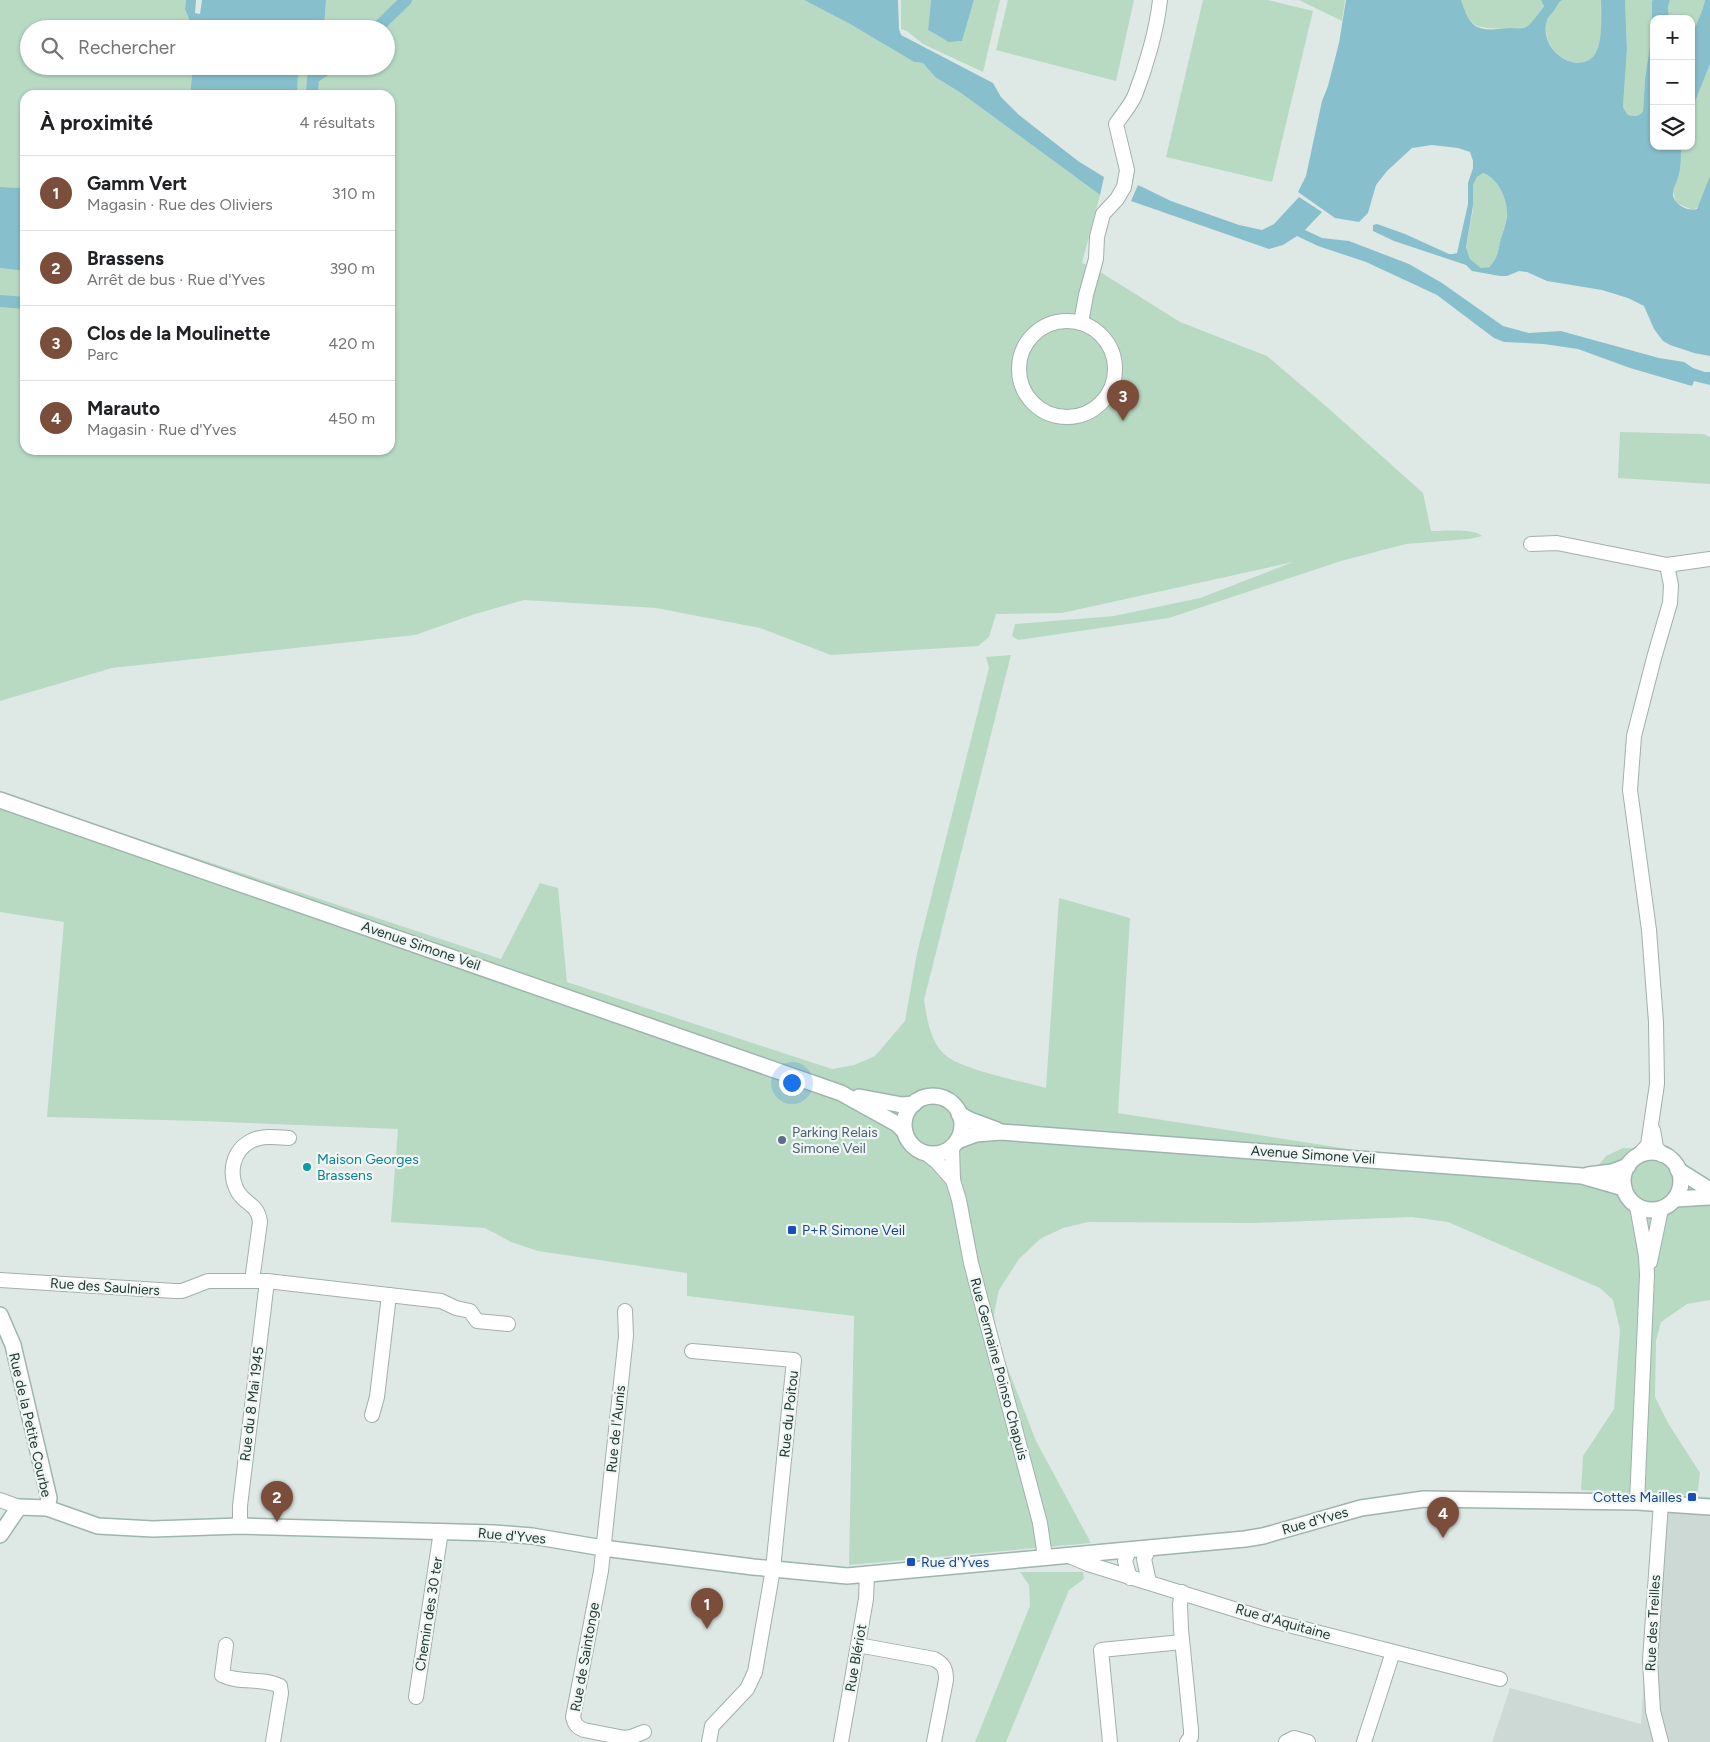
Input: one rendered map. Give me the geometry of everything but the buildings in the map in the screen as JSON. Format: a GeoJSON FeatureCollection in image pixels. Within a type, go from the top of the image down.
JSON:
{"type":"FeatureCollection","features":[{"type":"Feature","properties":{"kind":"main road","name":"Avenue Simone Veil"},"geometry":{"type":"LineString","coordinates":[[0,800],[841,1094]]}},
{"type":"Feature","properties":{"kind":"main road"},"geometry":{"type":"LineString","coordinates":[[841,1094],[902,1105],[914,1104]]}},
{"type":"Feature","properties":{"kind":"main road"},"geometry":{"type":"LineString","coordinates":[[841,1094],[891,1120],[905,1132],[911,1144],[926,1153],[940,1153],[955,1143],[976,1134],[1001,1132]]}},
{"type":"Feature","properties":{"kind":"main road"},"geometry":{"type":"LineString","coordinates":[[905,1132],[905,1118],[909,1109],[926,1097],[939,1097],[951,1103],[959,1114],[1001,1132]]}},
{"type":"Feature","properties":{"kind":"main road"},"geometry":{"type":"LineString","coordinates":[[955,1143],[961,1129],[959,1114]]}},
{"type":"Feature","properties":{"kind":"main road","name":"Avenue Simone Veil"},"geometry":{"type":"LineString","coordinates":[[1001,1132],[1582,1176],[1624,1188]]}},
{"type":"Feature","properties":{"kind":"main road"},"geometry":{"type":"LineString","coordinates":[[1582,1176],[1612,1172],[1651,1153],[1668,1158],[1678,1170],[1710,1190]]}},
{"type":"Feature","properties":{"kind":"main road"},"geometry":{"type":"LineString","coordinates":[[1633,1161],[1623,1180],[1624,1188],[1627,1196],[1637,1206],[1645,1209],[1661,1209],[1675,1199],[1680,1189],[1678,1170]]}},
{"type":"Feature","properties":{"kind":"main road"},"geometry":{"type":"LineString","coordinates":[[1675,1199],[1710,1197]]}},
{"type":"Feature","properties":{"kind":"main road","name":"Rue de la Petite Courbe"},"geometry":{"type":"LineString","coordinates":[[0,1314],[12,1345],[26,1402],[49,1498],[47,1508]]}},
{"type":"Feature","properties":{"kind":"main road","name":"Rue d'Yves"},"geometry":{"type":"LineString","coordinates":[[19,1506],[47,1508],[98,1526],[153,1529],[240,1526],[441,1531],[532,1536],[603,1548],[847,1576],[1245,1539],[1263,1536],[1361,1508],[1424,1499],[1637,1502],[1710,1507]]}},
{"type":"Feature","properties":{"kind":"main road"},"geometry":{"type":"LineString","coordinates":[[0,1535],[19,1506]]}},
{"type":"Feature","properties":{"kind":"street"},"geometry":{"type":"LineString","coordinates":[[1081,323],[1086,294],[1096,259],[1097,237],[1103,214],[1117,199],[1124,187],[1127,170],[1116,124],[1135,96],[1151,44],[1160,0]]}},
{"type":"Feature","properties":{"kind":"street"},"geometry":{"type":"LineString","coordinates":[[1060,321],[1081,323],[1091,326],[1103,336],[1112,349],[1115,364],[1114,380],[1108,394],[1099,405],[1086,413],[1072,416],[1057,416],[1037,406],[1026,394],[1020,379],[1019,363],[1024,348],[1032,335],[1045,326],[1060,321]]}},
{"type":"Feature","properties":{"kind":"street"},"geometry":{"type":"LineString","coordinates":[[1531,544],[1557,543],[1667,565],[1710,559]]}},
{"type":"Feature","properties":{"kind":"street"},"geometry":{"type":"LineString","coordinates":[[1633,1161],[1648,1145],[1658,1084],[1656,1022],[1649,930],[1630,790],[1634,736],[1670,603],[1671,585],[1667,565]]}},
{"type":"Feature","properties":{"kind":"street"},"geometry":{"type":"LineString","coordinates":[[1652,1122],[1656,1146],[1662,1155]]}},
{"type":"Feature","properties":{"kind":"street"},"geometry":{"type":"LineString","coordinates":[[289,1138],[266,1137],[251,1141],[239,1150],[235,1159],[232,1172],[234,1184],[240,1194],[259,1212],[260,1222],[252,1281],[441,1301],[456,1308],[470,1311],[477,1321],[508,1324]]}},
{"type":"Feature","properties":{"kind":"street","name":"Rue Germaine Poinso Chapuis"},"geometry":{"type":"LineString","coordinates":[[955,1143],[953,1180],[959,1200],[975,1279],[1040,1523],[1045,1557]]}},
{"type":"Feature","properties":{"kind":"street","name":"Rue Germaine Poinso Chapuis"},"geometry":{"type":"LineString","coordinates":[[926,1153],[953,1180]]}},
{"type":"Feature","properties":{"kind":"street"},"geometry":{"type":"LineString","coordinates":[[1637,1206],[1646,1256],[1647,1275],[1637,1502]]}},
{"type":"Feature","properties":{"kind":"street"},"geometry":{"type":"LineString","coordinates":[[1647,1275],[1661,1209]]}},
{"type":"Feature","properties":{"kind":"street","name":"Rue des Saulniers"},"geometry":{"type":"LineString","coordinates":[[0,1280],[175,1291],[182,1291],[208,1281],[252,1281]]}},
{"type":"Feature","properties":{"kind":"street","name":"Rue du 8 Mai 1945"},"geometry":{"type":"LineString","coordinates":[[240,1526],[240,1506],[267,1282]]}},
{"type":"Feature","properties":{"kind":"street"},"geometry":{"type":"LineString","coordinates":[[372,1415],[377,1397],[389,1295]]}},
{"type":"Feature","properties":{"kind":"street","name":"Rue de l'Aunis"},"geometry":{"type":"LineString","coordinates":[[603,1548],[626,1336],[625,1310]]}},
{"type":"Feature","properties":{"kind":"street","name":"Rue du Poitou"},"geometry":{"type":"LineString","coordinates":[[692,1351],[794,1360],[773,1569]]}},
{"type":"Feature","properties":{"kind":"street"},"geometry":{"type":"LineString","coordinates":[[0,1500],[19,1506]]}},
{"type":"Feature","properties":{"kind":"street","name":"Rue des Treilles"},"geometry":{"type":"LineString","coordinates":[[1661,1503],[1650,1660],[1653,1712],[1661,1742]]}},
{"type":"Feature","properties":{"kind":"street","name":"Chemin des 30 ter"},"geometry":{"type":"LineString","coordinates":[[416,1697],[441,1531]]}},
{"type":"Feature","properties":{"kind":"street","name":"Rue de Saintonge"},"geometry":{"type":"LineString","coordinates":[[603,1548],[601,1571],[574,1704],[574,1724],[584,1730],[625,1738],[644,1732]]}},
{"type":"Feature","properties":{"kind":"street"},"geometry":{"type":"LineString","coordinates":[[1149,1548],[1144,1559],[1149,1582]]}},
{"type":"Feature","properties":{"kind":"street"},"geometry":{"type":"LineString","coordinates":[[1129,1550],[1125,1561],[1130,1578]]}},
{"type":"Feature","properties":{"kind":"street","name":"Rue d'Aquitaine"},"geometry":{"type":"LineString","coordinates":[[1069,1556],[1130,1578],[1149,1582],[1269,1620],[1500,1679]]}},
{"type":"Feature","properties":{"kind":"street"},"geometry":{"type":"LineString","coordinates":[[709,1742],[712,1726],[747,1689],[755,1672],[773,1569]]}},
{"type":"Feature","properties":{"kind":"street","name":"Rue Blériot"},"geometry":{"type":"LineString","coordinates":[[841,1742],[866,1599],[867,1574]]}},
{"type":"Feature","properties":{"kind":"street"},"geometry":{"type":"LineString","coordinates":[[1182,1592],[1180,1604],[1182,1642],[1191,1730],[1191,1737],[1187,1742]]}},
{"type":"Feature","properties":{"kind":"street"},"geometry":{"type":"LineString","coordinates":[[1110,1742],[1098,1648],[1182,1642]]}},
{"type":"Feature","properties":{"kind":"street"},"geometry":{"type":"LineString","coordinates":[[226,1645],[222,1675],[238,1680],[268,1681],[280,1686],[281,1693],[273,1742]]}},
{"type":"Feature","properties":{"kind":"street"},"geometry":{"type":"LineString","coordinates":[[858,1645],[934,1659],[942,1663],[946,1671],[946,1680],[934,1742]]}},
{"type":"Feature","properties":{"kind":"street"},"geometry":{"type":"LineString","coordinates":[[1364,1742],[1393,1652]]}},
{"type":"Feature","properties":{"kind":"street"},"geometry":{"type":"LineString","coordinates":[[1286,1742],[1294,1738],[1308,1742]]}},
{"type":"Feature","properties":{"kind":"shaded area"},"geometry":{"type":"Polygon","coordinates":[[[1655,1493],[1710,1497],[1710,1742],[1492,1742],[1510,1688],[1641,1724],[1655,1493]]]}},
{"type":"Feature","properties":{"kind":"green space"},"geometry":{"type":"Polygon","coordinates":[[[0,0],[186,0],[185,9],[189,20],[20,20],[20,75],[192,75],[191,90],[20,90],[20,188],[0,187],[0,0]]]}},
{"type":"Feature","properties":{"kind":"green space"},"geometry":{"type":"Polygon","coordinates":[[[326,0],[804,0],[850,24],[914,62],[923,63],[935,77],[961,93],[1100,195],[1082,263],[1094,268],[1180,322],[1267,356],[1423,493],[1431,531],[1466,531],[1478,533],[1482,536],[1469,539],[1406,544],[1341,561],[1169,618],[1018,640],[1012,636],[1015,624],[1114,616],[1200,598],[1293,562],[1062,613],[996,614],[989,637],[978,646],[831,655],[760,628],[656,608],[524,600],[475,614],[415,635],[112,668],[0,701],[0,268],[20,270],[20,455],[395,455],[395,90],[297,90],[299,75],[395,75],[395,20],[325,20],[326,0]]]}},
{"type":"Feature","properties":{"kind":"green space"},"geometry":{"type":"Polygon","coordinates":[[[901,0],[931,0],[928,30],[945,39],[962,41],[974,0],[1000,0],[983,72],[923,44],[907,31],[901,29],[901,0]]]}},
{"type":"Feature","properties":{"kind":"green space"},"geometry":{"type":"Polygon","coordinates":[[[1008,0],[1134,0],[1116,81],[996,50],[1008,0]]]}},
{"type":"Feature","properties":{"kind":"green space"},"geometry":{"type":"Polygon","coordinates":[[[1203,0],[1268,0],[1313,11],[1272,182],[1166,157],[1203,0]]]}},
{"type":"Feature","properties":{"kind":"green space"},"geometry":{"type":"Polygon","coordinates":[[[1299,0],[1345,0],[1342,21],[1299,0]]]}},
{"type":"Feature","properties":{"kind":"green space"},"geometry":{"type":"Polygon","coordinates":[[[1461,0],[1541,0],[1544,4],[1537,16],[1527,26],[1500,29],[1474,24],[1461,0]]]}},
{"type":"Feature","properties":{"kind":"green space"},"geometry":{"type":"Polygon","coordinates":[[[1562,0],[1601,0],[1600,43],[1595,54],[1588,61],[1579,63],[1569,61],[1553,49],[1548,40],[1546,29],[1548,18],[1562,0]]]}},
{"type":"Feature","properties":{"kind":"green space"},"geometry":{"type":"Polygon","coordinates":[[[1625,0],[1653,0],[1652,15],[1650,15],[1650,55],[1645,79],[1643,111],[1640,115],[1633,116],[1627,114],[1623,107],[1627,49],[1625,0]]]}},
{"type":"Feature","properties":{"kind":"green space"},"geometry":{"type":"Polygon","coordinates":[[[1670,0],[1705,0],[1695,28],[1695,15],[1669,15],[1670,0]]]}},
{"type":"Feature","properties":{"kind":"green space"},"geometry":{"type":"Polygon","coordinates":[[[1710,64],[1710,176],[1699,206],[1693,210],[1676,203],[1673,191],[1679,173],[1681,150],[1695,150],[1695,102],[1710,64]]]}},
{"type":"Feature","properties":{"kind":"green space"},"geometry":{"type":"Polygon","coordinates":[[[1483,173],[1493,179],[1500,189],[1505,200],[1507,212],[1496,258],[1490,265],[1481,268],[1470,259],[1466,247],[1473,210],[1473,185],[1477,177],[1483,173]]]}},
{"type":"Feature","properties":{"kind":"green space"},"geometry":{"type":"Polygon","coordinates":[[[1620,432],[1703,434],[1710,437],[1710,484],[1618,478],[1620,432]]]}},
{"type":"Feature","properties":{"kind":"green space"},"geometry":{"type":"Polygon","coordinates":[[[1011,655],[924,1000],[932,1036],[939,1049],[952,1060],[977,1070],[1046,1088],[1059,898],[1130,918],[1118,1113],[1586,1186],[1593,1172],[1606,1156],[1623,1148],[1641,1149],[1674,1163],[1693,1187],[1710,1195],[1710,1300],[1687,1304],[1661,1322],[1656,1341],[1655,1397],[1668,1423],[1700,1473],[1697,1496],[1581,1490],[1583,1456],[1614,1409],[1620,1330],[1613,1300],[1600,1288],[1448,1222],[1412,1217],[1255,1223],[1088,1222],[1063,1228],[1040,1239],[1019,1259],[999,1290],[994,1314],[996,1338],[1036,1441],[1091,1543],[849,1565],[854,1316],[687,1296],[687,1273],[538,1251],[511,1242],[485,1228],[391,1222],[398,1129],[47,1117],[64,922],[0,912],[0,793],[501,959],[540,883],[558,888],[567,982],[832,1069],[854,1065],[875,1056],[905,1021],[917,953],[989,668],[986,657],[1011,655]]]}},
{"type":"Feature","properties":{"kind":"green space"},"geometry":{"type":"Polygon","coordinates":[[[1020,1572],[1083,1572],[1084,1579],[1069,1590],[1006,1742],[975,1742],[1030,1606],[1029,1585],[1020,1572]]]}},
{"type":"Feature","properties":{"kind":"water"},"geometry":{"type":"Polygon","coordinates":[[[186,0],[196,0],[195,13],[200,14],[202,0],[326,0],[325,20],[189,20],[185,9],[186,0]]]}},
{"type":"Feature","properties":{"kind":"water"},"geometry":{"type":"Polygon","coordinates":[[[804,0],[898,0],[901,35],[993,83],[1001,97],[1019,115],[1078,161],[1104,177],[1100,195],[961,93],[935,77],[923,63],[914,62],[850,24],[804,0]]]}},
{"type":"Feature","properties":{"kind":"water"},"geometry":{"type":"Polygon","coordinates":[[[931,0],[974,0],[962,41],[949,42],[928,30],[931,0]]]}},
{"type":"Feature","properties":{"kind":"water"},"geometry":{"type":"Polygon","coordinates":[[[1346,0],[1461,0],[1467,16],[1473,24],[1477,27],[1492,29],[1526,27],[1544,6],[1541,0],[1562,0],[1548,18],[1547,40],[1560,56],[1569,61],[1579,63],[1588,61],[1598,49],[1601,28],[1601,0],[1625,0],[1627,49],[1623,107],[1627,114],[1631,116],[1636,116],[1643,111],[1645,79],[1650,48],[1650,150],[1681,150],[1680,171],[1673,194],[1675,201],[1682,206],[1693,210],[1697,209],[1710,176],[1710,356],[1694,353],[1663,341],[1654,329],[1644,306],[1628,298],[1602,290],[1547,281],[1527,272],[1519,271],[1507,276],[1500,276],[1472,271],[1466,265],[1394,241],[1373,231],[1373,225],[1377,224],[1405,234],[1449,254],[1457,253],[1468,204],[1468,183],[1473,168],[1470,152],[1458,148],[1432,145],[1412,148],[1387,171],[1376,185],[1368,213],[1359,222],[1335,218],[1298,192],[1306,176],[1322,101],[1328,86],[1339,43],[1346,0]],[[1483,173],[1477,177],[1473,185],[1473,206],[1466,247],[1470,259],[1481,268],[1489,267],[1498,253],[1507,216],[1504,197],[1493,180],[1483,173]]]}},
{"type":"Feature","properties":{"kind":"water"},"geometry":{"type":"Polygon","coordinates":[[[1653,0],[1670,0],[1669,15],[1652,15],[1653,0]]]}},
{"type":"Feature","properties":{"kind":"water"},"geometry":{"type":"Polygon","coordinates":[[[1705,0],[1710,0],[1710,64],[1695,102],[1695,28],[1705,0]]]}},
{"type":"Feature","properties":{"kind":"water"},"geometry":{"type":"Polygon","coordinates":[[[192,75],[299,75],[297,90],[191,90],[192,75]]]}},
{"type":"Feature","properties":{"kind":"water"},"geometry":{"type":"Polygon","coordinates":[[[1138,185],[1171,201],[1239,225],[1262,230],[1274,224],[1299,197],[1322,212],[1305,230],[1322,238],[1349,241],[1409,264],[1442,283],[1503,326],[1529,333],[1561,331],[1659,358],[1684,362],[1693,368],[1710,372],[1710,385],[1694,381],[1692,386],[1630,368],[1578,349],[1544,344],[1504,342],[1494,338],[1437,295],[1366,262],[1318,246],[1297,236],[1283,245],[1269,249],[1131,201],[1138,185]]]}},
{"type":"Feature","properties":{"kind":"water"},"geometry":{"type":"Polygon","coordinates":[[[0,187],[20,188],[20,270],[0,268],[0,187]]]}},
{"type":"Feature","properties":{"kind":"waterway"},"geometry":{"type":"LineString","coordinates":[[385,20],[406,0]]}},
{"type":"Feature","properties":{"kind":"waterway"},"geometry":{"type":"LineString","coordinates":[[312,90],[313,78],[318,75]]}},
{"type":"Feature","properties":{"kind":"waterway"},"geometry":{"type":"LineString","coordinates":[[0,301],[20,303]]}},
{"type":"Feature","properties":{"kind":"place","name":"Clos de la Moulinette"},"geometry":{"type":"Point","coordinates":[1123,421]}},
{"type":"Feature","properties":{"kind":"place","name":"Parking Relais Simone Veil"},"geometry":{"type":"Point","coordinates":[782,1140]}},
{"type":"Feature","properties":{"kind":"place","name":"Maison Georges Brassens"},"geometry":{"type":"Point","coordinates":[307,1167]}},
{"type":"Feature","properties":{"kind":"place","name":"P+R Simone Veil"},"geometry":{"type":"Point","coordinates":[792,1230]}},
{"type":"Feature","properties":{"kind":"place","name":"Cottes Mailles"},"geometry":{"type":"Point","coordinates":[1692,1497]}},
{"type":"Feature","properties":{"kind":"place","name":"Brassens"},"geometry":{"type":"Point","coordinates":[277,1522]}},
{"type":"Feature","properties":{"kind":"place","name":"Marauto"},"geometry":{"type":"Point","coordinates":[1443,1538]}},
{"type":"Feature","properties":{"kind":"place","name":"Rue d'Yves"},"geometry":{"type":"Point","coordinates":[911,1562]}},
{"type":"Feature","properties":{"kind":"place","name":"Gamm Vert"},"geometry":{"type":"Point","coordinates":[707,1629]}}]}
